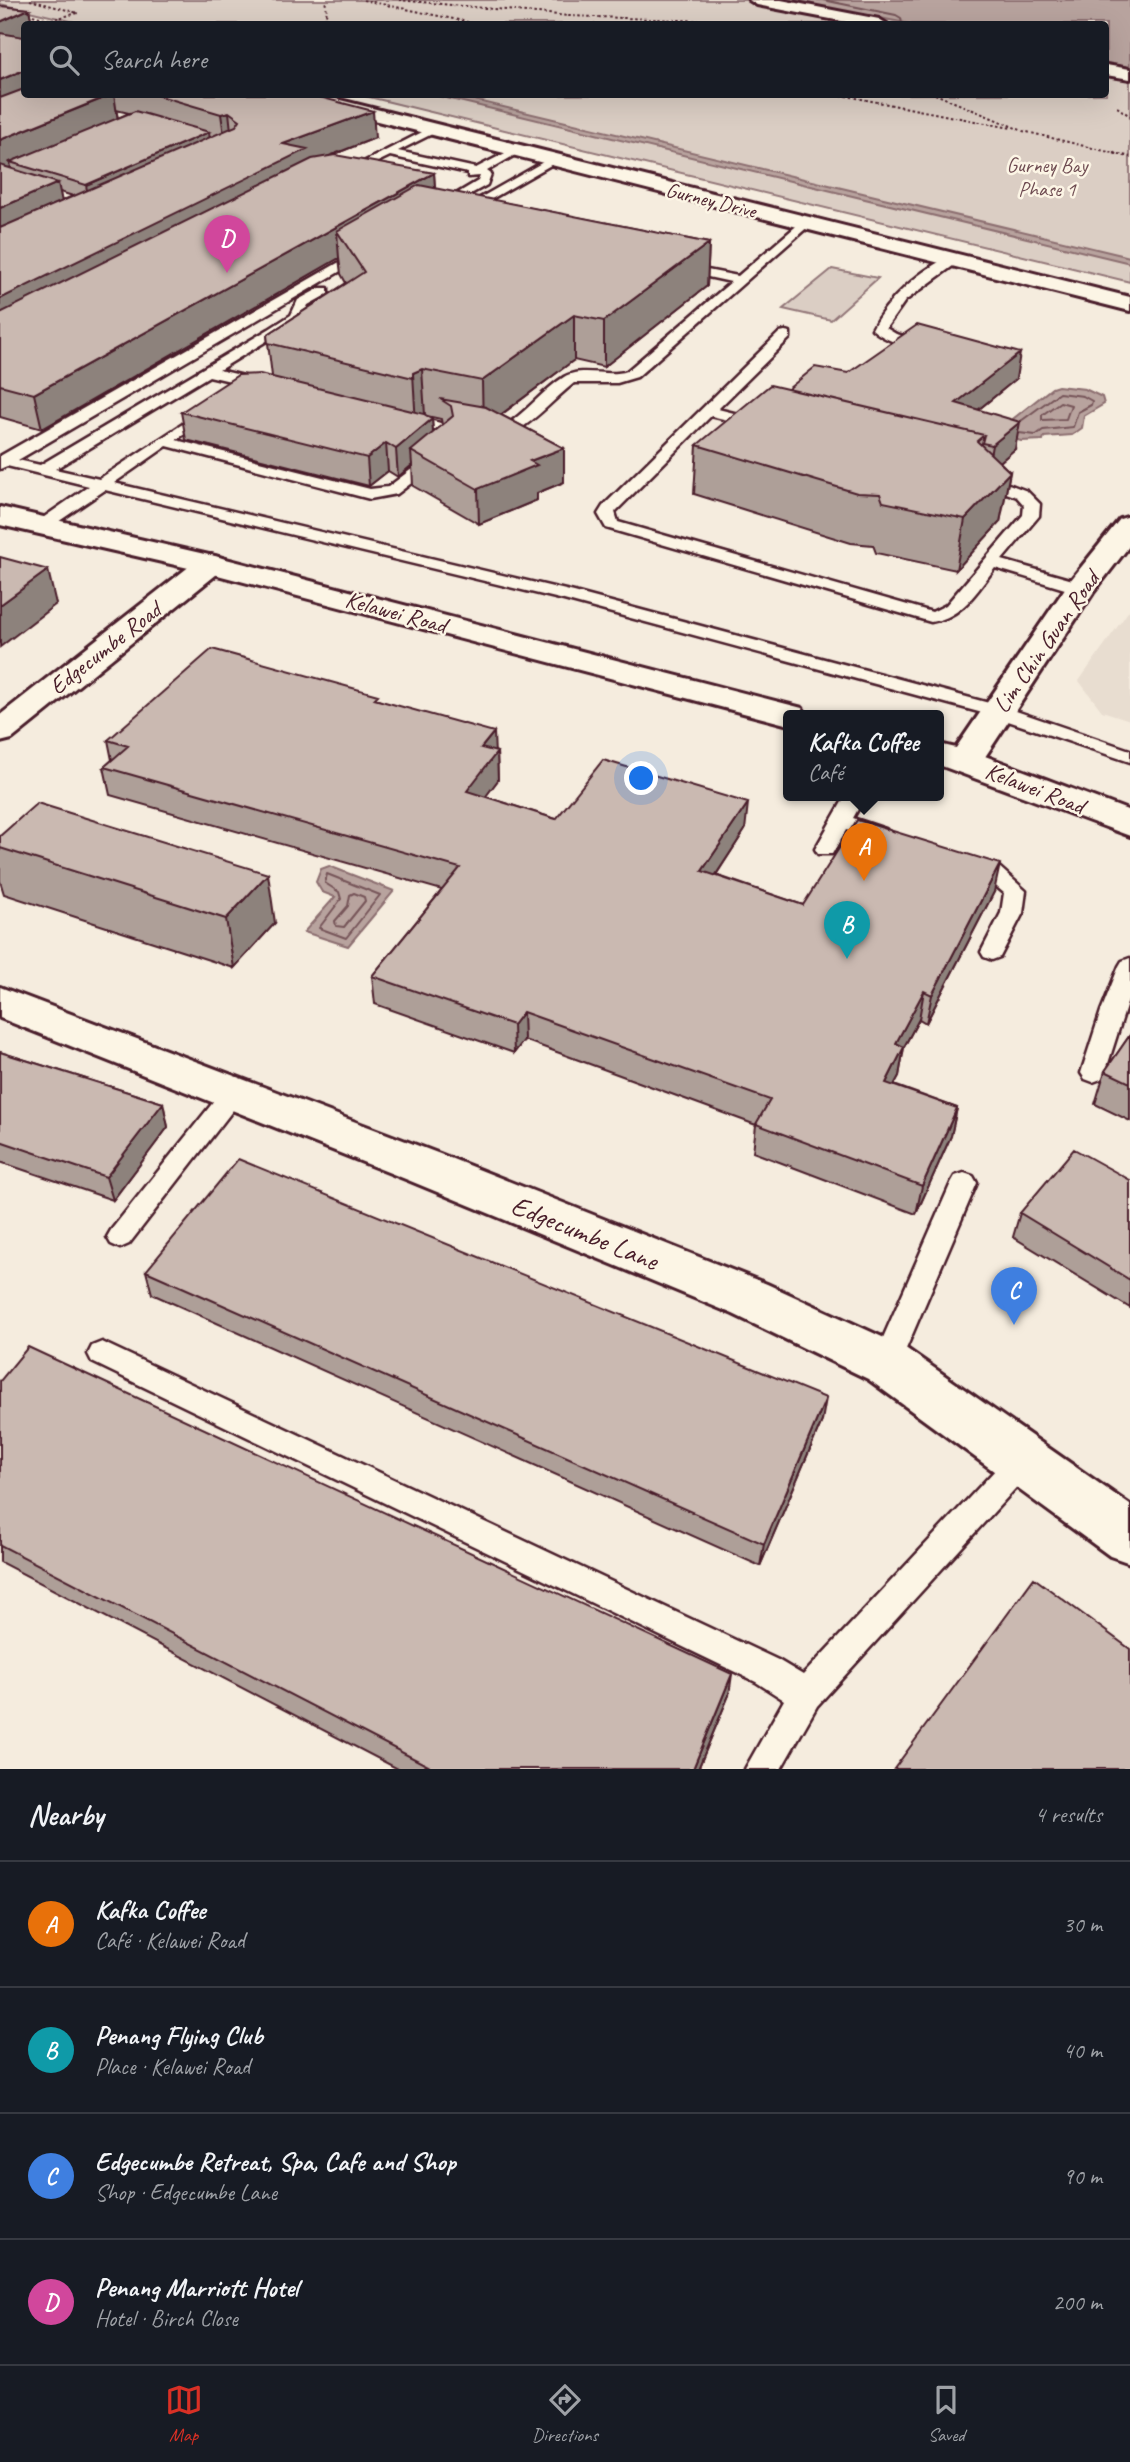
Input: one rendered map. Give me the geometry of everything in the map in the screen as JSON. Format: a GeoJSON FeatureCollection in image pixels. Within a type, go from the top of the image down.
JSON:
{"type":"FeatureCollection","features":[{"type":"Feature","properties":{"kind":"main road"},"geometry":{"type":"LineString","coordinates":[[757,0],[864,21]]}},
{"type":"Feature","properties":{"kind":"main road"},"geometry":{"type":"LineString","coordinates":[[1109,71],[1130,75]]}},
{"type":"Feature","properties":{"kind":"main road","name":"Gurney Drive"},"geometry":{"type":"LineString","coordinates":[[308,98],[1130,304]]}},
{"type":"Feature","properties":{"kind":"main road","name":"Kelawei Road"},"geometry":{"type":"LineString","coordinates":[[0,516],[211,564],[783,713]]}},
{"type":"Feature","properties":{"kind":"main road","name":"Lim Chin Guan Road"},"geometry":{"type":"LineString","coordinates":[[952,757],[997,710],[1081,588],[1130,525]]}},
{"type":"Feature","properties":{"kind":"main road","name":"Edgecumbe Road"},"geometry":{"type":"LineString","coordinates":[[6,720],[211,564]]}},
{"type":"Feature","properties":{"kind":"main road","name":"Kelawei Road"},"geometry":{"type":"LineString","coordinates":[[952,757],[1130,824]]}},
{"type":"Feature","properties":{"kind":"main road","name":"Edgecumbe Lane"},"geometry":{"type":"LineString","coordinates":[[0,1002],[235,1091],[750,1299],[886,1363],[1130,1537]]}},
{"type":"Feature","properties":{"kind":"lane"},"geometry":{"type":"LineString","coordinates":[[364,183],[337,178],[432,130]]}},
{"type":"Feature","properties":{"kind":"lane"},"geometry":{"type":"LineString","coordinates":[[472,175],[517,151]]}},
{"type":"Feature","properties":{"kind":"lane"},"geometry":{"type":"LineString","coordinates":[[388,152],[472,175],[486,174],[483,183],[423,218]]}},
{"type":"Feature","properties":{"kind":"lane"},"geometry":{"type":"LineString","coordinates":[[452,217],[552,160]]}},
{"type":"Feature","properties":{"kind":"lane"},"geometry":{"type":"LineString","coordinates":[[163,441],[370,494],[382,494],[399,487],[445,446],[432,436],[393,421],[494,435],[510,429],[570,379],[617,379],[632,374],[805,224]]}},
{"type":"Feature","properties":{"kind":"lane"},"geometry":{"type":"LineString","coordinates":[[2,462],[375,246]]}},
{"type":"Feature","properties":{"kind":"lane"},"geometry":{"type":"LineString","coordinates":[[938,348],[891,337],[879,329],[883,319],[897,304],[953,260]]}},
{"type":"Feature","properties":{"kind":"lane"},"geometry":{"type":"LineString","coordinates":[[42,470],[273,332],[296,317],[303,303],[372,263]]}},
{"type":"Feature","properties":{"kind":"lane"},"geometry":{"type":"LineString","coordinates":[[662,263],[741,280]]}},
{"type":"Feature","properties":{"kind":"lane"},"geometry":{"type":"LineString","coordinates":[[273,332],[293,337]]}},
{"type":"Feature","properties":{"kind":"lane"},"geometry":{"type":"LineString","coordinates":[[785,335],[609,509],[606,514],[612,525],[931,617],[944,615],[952,609],[1031,516],[1032,504],[1022,494],[999,483],[972,477]]}},
{"type":"Feature","properties":{"kind":"lane"},"geometry":{"type":"LineString","coordinates":[[209,372],[269,391],[234,396]]}},
{"type":"Feature","properties":{"kind":"lane"},"geometry":{"type":"LineString","coordinates":[[530,393],[547,397]]}},
{"type":"Feature","properties":{"kind":"lane"},"geometry":{"type":"LineString","coordinates":[[43,525],[216,406]]}},
{"type":"Feature","properties":{"kind":"lane"},"geometry":{"type":"LineString","coordinates":[[707,411],[773,428]]}},
{"type":"Feature","properties":{"kind":"lane"},"geometry":{"type":"LineString","coordinates":[[2,462],[568,596],[997,710],[1130,756]]}},
{"type":"Feature","properties":{"kind":"lane"},"geometry":{"type":"LineString","coordinates":[[991,562],[1081,588]]}},
{"type":"Feature","properties":{"kind":"lane"},"geometry":{"type":"LineString","coordinates":[[825,849],[853,801]]}},
{"type":"Feature","properties":{"kind":"lane"},"geometry":{"type":"LineString","coordinates":[[841,821],[903,842]]}},
{"type":"Feature","properties":{"kind":"lane"},"geometry":{"type":"LineString","coordinates":[[953,859],[990,871],[1015,891],[1012,913],[992,952]]}},
{"type":"Feature","properties":{"kind":"lane"},"geometry":{"type":"LineString","coordinates":[[1093,1073],[1112,1011],[1130,966]]}},
{"type":"Feature","properties":{"kind":"lane"},"geometry":{"type":"LineString","coordinates":[[120,1237],[235,1091]]}},
{"type":"Feature","properties":{"kind":"lane"},"geometry":{"type":"LineString","coordinates":[[886,1363],[964,1183]]}},
{"type":"Feature","properties":{"kind":"lane"},"geometry":{"type":"LineString","coordinates":[[102,1354],[767,1671],[806,1695]]}},
{"type":"Feature","properties":{"kind":"lane"},"geometry":{"type":"LineString","coordinates":[[762,1769],[806,1695],[1023,1460]]}},
{"type":"Feature","properties":{"kind":"path"},"geometry":{"type":"LineString","coordinates":[[30,0],[78,13],[50,20]]}},
{"type":"Feature","properties":{"kind":"path"},"geometry":{"type":"LineString","coordinates":[[324,21],[327,10],[325,0]]}},
{"type":"Feature","properties":{"kind":"path"},"geometry":{"type":"LineString","coordinates":[[363,0],[463,21]]}},
{"type":"Feature","properties":{"kind":"path"},"geometry":{"type":"LineString","coordinates":[[399,0],[569,16],[706,21]]}},
{"type":"Feature","properties":{"kind":"path"},"geometry":{"type":"LineString","coordinates":[[25,13],[54,21]]}},
{"type":"Feature","properties":{"kind":"path"},"geometry":{"type":"LineString","coordinates":[[856,98],[1023,131],[1130,157]]}},
{"type":"Feature","properties":{"kind":"path"},"geometry":{"type":"LineString","coordinates":[[945,98],[1023,131]]}},
{"type":"Feature","properties":{"kind":"shaded area"},"geometry":{"type":"Polygon","coordinates":[[[1130,609],[1130,720],[1102,711],[1079,681],[1130,609]]]}},
{"type":"Feature","properties":{"kind":"green space"},"geometry":{"type":"Polygon","coordinates":[[[0,0],[787,0],[896,21],[71,21],[0,4],[0,0]]]}},
{"type":"Feature","properties":{"kind":"green space","name":"Gurney Bay Phase 1"},"geometry":{"type":"Polygon","coordinates":[[[1109,64],[1130,68],[1130,282],[373,98],[1109,98],[1109,64]]]}},
{"type":"Feature","properties":{"kind":"green space"},"geometry":{"type":"Polygon","coordinates":[[[832,269],[878,278],[831,320],[783,309],[832,269]]]}},
{"type":"Feature","properties":{"kind":"water"},"geometry":{"type":"Polygon","coordinates":[[[787,0],[1130,0],[1130,68],[1109,64],[1109,21],[896,21],[787,0]]]}},
{"type":"Feature","properties":{"kind":"water"},"geometry":{"type":"Polygon","coordinates":[[[446,98],[466,98],[1130,257],[1130,263],[446,98]]]}},
{"type":"Feature","properties":{"kind":"water"},"geometry":{"type":"Polygon","coordinates":[[[1058,386],[1085,389],[1102,397],[1104,404],[1084,416],[1082,428],[1072,435],[1021,441],[995,433],[1052,388],[1058,386]]]}},
{"type":"Feature","properties":{"kind":"water"},"geometry":{"type":"Polygon","coordinates":[[[329,866],[394,891],[348,946],[304,932],[335,897],[322,892],[316,882],[321,869],[329,866]]]}},
{"type":"Feature","properties":{"kind":"building"},"geometry":{"type":"Polygon","coordinates":[[[0,6],[29,9],[0,22],[0,6]]]}},
{"type":"Feature","properties":{"kind":"building"},"geometry":{"type":"Polygon","coordinates":[[[0,33],[21,36],[21,71],[0,80],[0,33]]]}},
{"type":"Feature","properties":{"kind":"building"},"geometry":{"type":"Polygon","coordinates":[[[21,90],[21,98],[103,98],[0,140],[0,98],[21,90]]]}},
{"type":"Feature","properties":{"kind":"building"},"geometry":{"type":"Polygon","coordinates":[[[167,98],[323,98],[373,111],[283,144],[307,149],[0,299],[0,228],[236,126],[240,120],[229,112],[221,114],[167,98]]]}},
{"type":"Feature","properties":{"kind":"building"},"geometry":{"type":"Polygon","coordinates":[[[135,111],[209,132],[86,185],[10,162],[135,111]]]}},
{"type":"Feature","properties":{"kind":"building"},"geometry":{"type":"Polygon","coordinates":[[[335,155],[434,173],[34,394],[0,385],[0,313],[312,159],[335,155]]]}},
{"type":"Feature","properties":{"kind":"building"},"geometry":{"type":"Polygon","coordinates":[[[0,165],[58,183],[0,208],[0,165]]]}},
{"type":"Feature","properties":{"kind":"building"},"geometry":{"type":"Polygon","coordinates":[[[419,185],[709,243],[604,321],[574,315],[482,381],[422,369],[413,373],[413,378],[268,343],[267,335],[364,272],[337,231],[419,185]]]}},
{"type":"Feature","properties":{"kind":"building"},"geometry":{"type":"Polygon","coordinates":[[[917,325],[1020,353],[956,403],[1020,422],[992,445],[982,443],[984,435],[788,389],[815,367],[848,373],[917,325]]]}},
{"type":"Feature","properties":{"kind":"building"},"geometry":{"type":"Polygon","coordinates":[[[260,374],[424,414],[432,419],[396,449],[386,443],[367,458],[181,412],[238,375],[260,374]]]}},
{"type":"Feature","properties":{"kind":"building"},"geometry":{"type":"Polygon","coordinates":[[[770,385],[984,435],[977,441],[1010,472],[965,519],[883,502],[880,494],[857,493],[697,445],[770,385]]]}},
{"type":"Feature","properties":{"kind":"building"},"geometry":{"type":"Polygon","coordinates":[[[440,399],[486,407],[564,448],[530,461],[537,465],[478,489],[411,451],[453,416],[451,406],[440,399]]]}},
{"type":"Feature","properties":{"kind":"building"},"geometry":{"type":"Polygon","coordinates":[[[0,557],[48,570],[0,605],[0,557]]]}},
{"type":"Feature","properties":{"kind":"building"},"geometry":{"type":"Polygon","coordinates":[[[212,649],[378,695],[374,699],[494,732],[481,748],[497,752],[467,791],[556,819],[603,760],[748,803],[702,871],[803,905],[857,820],[1000,864],[932,995],[924,991],[896,1043],[904,1047],[886,1083],[957,1108],[922,1186],[756,1124],[770,1100],[523,1012],[513,1025],[372,976],[460,868],[104,767],[128,746],[108,740],[212,649]]]}},
{"type":"Feature","properties":{"kind":"building"},"geometry":{"type":"Polygon","coordinates":[[[37,803],[268,874],[226,919],[0,848],[0,836],[37,803]]]}},
{"type":"Feature","properties":{"kind":"building"},"geometry":{"type":"Polygon","coordinates":[[[1130,1035],[1130,1083],[1105,1071],[1130,1035]]]}},
{"type":"Feature","properties":{"kind":"building"},"geometry":{"type":"Polygon","coordinates":[[[0,1052],[163,1103],[106,1177],[0,1141],[0,1052]]]}},
{"type":"Feature","properties":{"kind":"building"},"geometry":{"type":"Polygon","coordinates":[[[1074,1149],[1130,1180],[1130,1280],[1020,1213],[1074,1149]]]}},
{"type":"Feature","properties":{"kind":"building"},"geometry":{"type":"Polygon","coordinates":[[[238,1159],[826,1398],[764,1544],[146,1271],[238,1159]]]}},
{"type":"Feature","properties":{"kind":"building"},"geometry":{"type":"Polygon","coordinates":[[[28,1347],[732,1674],[693,1769],[434,1769],[0,1545],[0,1381],[28,1347]]]}},
{"type":"Feature","properties":{"kind":"building"},"geometry":{"type":"Polygon","coordinates":[[[1034,1578],[1130,1649],[1130,1769],[894,1769],[1034,1578]]]}},
{"type":"Feature","properties":{"kind":"place","name":"Penang Marriott Hotel"},"geometry":{"type":"Point","coordinates":[227,273]}},
{"type":"Feature","properties":{"kind":"place","name":"Kafka Coffee"},"geometry":{"type":"Point","coordinates":[864,881]}},
{"type":"Feature","properties":{"kind":"place","name":"Penang Flying Club"},"geometry":{"type":"Point","coordinates":[847,959]}},
{"type":"Feature","properties":{"kind":"place","name":"Edgecumbe Retreat, Spa, Cafe and Shop"},"geometry":{"type":"Point","coordinates":[1014,1325]}}]}
